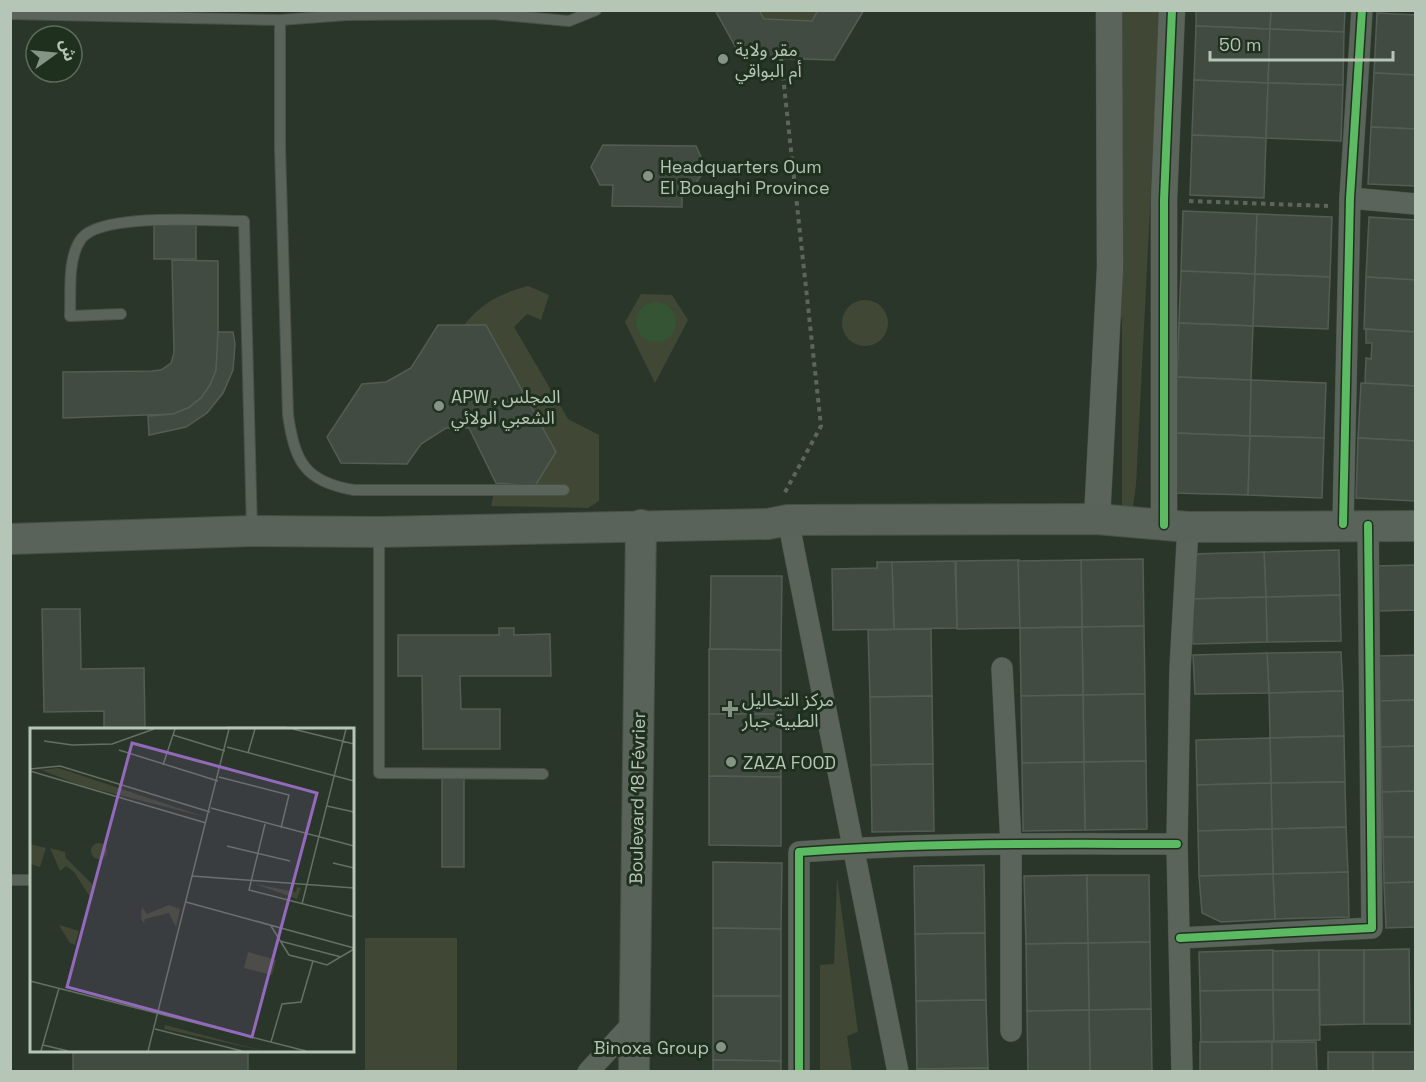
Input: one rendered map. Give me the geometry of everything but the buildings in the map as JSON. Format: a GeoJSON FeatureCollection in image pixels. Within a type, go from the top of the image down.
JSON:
{"type":"FeatureCollection","features":[{"type":"Feature","properties":{"kind":"main road"},"geometry":{"type":"LineString","coordinates":[[10,539],[252,531],[379,532],[778,522],[1096,519],[1176,526],[1416,526]]}},
{"type":"Feature","properties":{"kind":"main road","name":"Boulevard 18 Février"},"geometry":{"type":"LineString","coordinates":[[634,1071],[641,525]]}},
{"type":"Feature","properties":{"kind":"street"},"geometry":{"type":"LineString","coordinates":[[1096,519],[1110,268],[1109,10]]}},
{"type":"Feature","properties":{"kind":"street"},"geometry":{"type":"LineString","coordinates":[[1172,10],[1164,200],[1180,669],[1177,844],[1182,1071]]}},
{"type":"Feature","properties":{"kind":"street"},"geometry":{"type":"LineString","coordinates":[[1179,938],[1372,928],[1355,525],[1350,202],[1362,10]]}},
{"type":"Feature","properties":{"kind":"street"},"geometry":{"type":"LineString","coordinates":[[1350,202],[1416,204]]}},
{"type":"Feature","properties":{"kind":"street"},"geometry":{"type":"LineString","coordinates":[[778,522],[853,848],[898,1071]]}},
{"type":"Feature","properties":{"kind":"street"},"geometry":{"type":"LineString","coordinates":[[1002,668],[1011,844],[1011,1031]]}},
{"type":"Feature","properties":{"kind":"street"},"geometry":{"type":"LineString","coordinates":[[799,1071],[799,852],[853,848],[1011,844],[1177,844]]}},
{"type":"Feature","properties":{"kind":"street"},"geometry":{"type":"LineString","coordinates":[[588,1071],[634,1022]]}},
{"type":"Feature","properties":{"kind":"lane"},"geometry":{"type":"LineString","coordinates":[[10,14],[280,20],[347,13],[492,11],[569,21],[596,10]]}},
{"type":"Feature","properties":{"kind":"lane"},"geometry":{"type":"LineString","coordinates":[[280,20],[280,148],[288,416],[292,439],[301,464],[308,473],[324,483],[354,490],[564,490]]}},
{"type":"Feature","properties":{"kind":"lane"},"geometry":{"type":"LineString","coordinates":[[121,314],[70,316],[73,262],[82,238],[97,229],[120,221],[244,221],[252,531]]}},
{"type":"Feature","properties":{"kind":"lane"},"geometry":{"type":"LineString","coordinates":[[379,532],[379,773],[543,774]]}},
{"type":"Feature","properties":{"kind":"lane"},"geometry":{"type":"LineString","coordinates":[[10,880],[30,880]]}},
{"type":"Feature","properties":{"kind":"path"},"geometry":{"type":"LineString","coordinates":[[778,522],[821,426],[781,58]]}},
{"type":"Feature","properties":{"kind":"path"},"geometry":{"type":"LineString","coordinates":[[1164,200],[1350,202]]}},
{"type":"Feature","properties":{"kind":"shaded area"},"geometry":{"type":"Polygon","coordinates":[[[759,11],[818,11],[812,21],[764,19],[759,11]]]}},
{"type":"Feature","properties":{"kind":"shaded area"},"geometry":{"type":"Polygon","coordinates":[[[1120,11],[1160,11],[1136,485],[1133,506],[1125,509],[1122,505],[1122,321],[1118,301],[1120,11]]]}},
{"type":"Feature","properties":{"kind":"shaded area"},"geometry":{"type":"Polygon","coordinates":[[[528,286],[549,295],[541,320],[527,314],[514,327],[568,419],[599,435],[599,501],[588,508],[491,506],[496,483],[535,485],[556,452],[486,325],[464,325],[478,310],[492,300],[528,286]]]}},
{"type":"Feature","properties":{"kind":"shaded area"},"geometry":{"type":"Polygon","coordinates":[[[641,294],[672,295],[688,320],[655,383],[625,322],[641,294]]]}},
{"type":"Feature","properties":{"kind":"shaded area"},"geometry":{"type":"Polygon","coordinates":[[[865,300],[874,301],[882,306],[887,314],[887,332],[882,340],[874,345],[865,346],[856,345],[848,340],[843,332],[842,323],[843,314],[848,306],[856,301],[865,300]]]}},
{"type":"Feature","properties":{"kind":"shaded area"},"geometry":{"type":"Polygon","coordinates":[[[656,302],[670,308],[676,322],[670,336],[656,342],[642,336],[636,322],[642,308],[656,302]]]}},
{"type":"Feature","properties":{"kind":"shaded area"},"geometry":{"type":"Polygon","coordinates":[[[837,877],[858,1032],[847,1036],[852,1071],[820,1071],[820,965],[834,964],[837,877]]]}},
{"type":"Feature","properties":{"kind":"shaded area"},"geometry":{"type":"Polygon","coordinates":[[[365,938],[457,938],[457,1071],[365,1071],[365,938]]]}},
{"type":"Feature","properties":{"kind":"cycle path"},"geometry":{"type":"LineString","coordinates":[[1164,525],[1164,200],[1172,10]]}},
{"type":"Feature","properties":{"kind":"cycle path"},"geometry":{"type":"LineString","coordinates":[[1343,524],[1350,198],[1362,10]]}},
{"type":"Feature","properties":{"kind":"cycle path"},"geometry":{"type":"LineString","coordinates":[[1180,938],[1372,928],[1368,525]]}},
{"type":"Feature","properties":{"kind":"cycle path"},"geometry":{"type":"LineString","coordinates":[[799,1072],[799,852],[941,845],[1177,844]]}},
{"type":"Feature","properties":{"kind":"place","name":"مقر ولاية أم البواقي"},"geometry":{"type":"Point","coordinates":[723,59]}},
{"type":"Feature","properties":{"kind":"place","name":"Headquarters Oum El Bouaghi Province"},"geometry":{"type":"Point","coordinates":[648,176]}},
{"type":"Feature","properties":{"kind":"place","name":"APW , المجلس الشعبي الولائي"},"geometry":{"type":"Point","coordinates":[439,406]}},
{"type":"Feature","properties":{"kind":"place","name":"مركز التحاليل الطبية جبار"},"geometry":{"type":"Point","coordinates":[730,709]}},
{"type":"Feature","properties":{"kind":"place","name":"ZAZA FOOD"},"geometry":{"type":"Point","coordinates":[731,762]}},
{"type":"Feature","properties":{"kind":"place","name":"Binoxa Group"},"geometry":{"type":"Point","coordinates":[721,1047]}}]}
